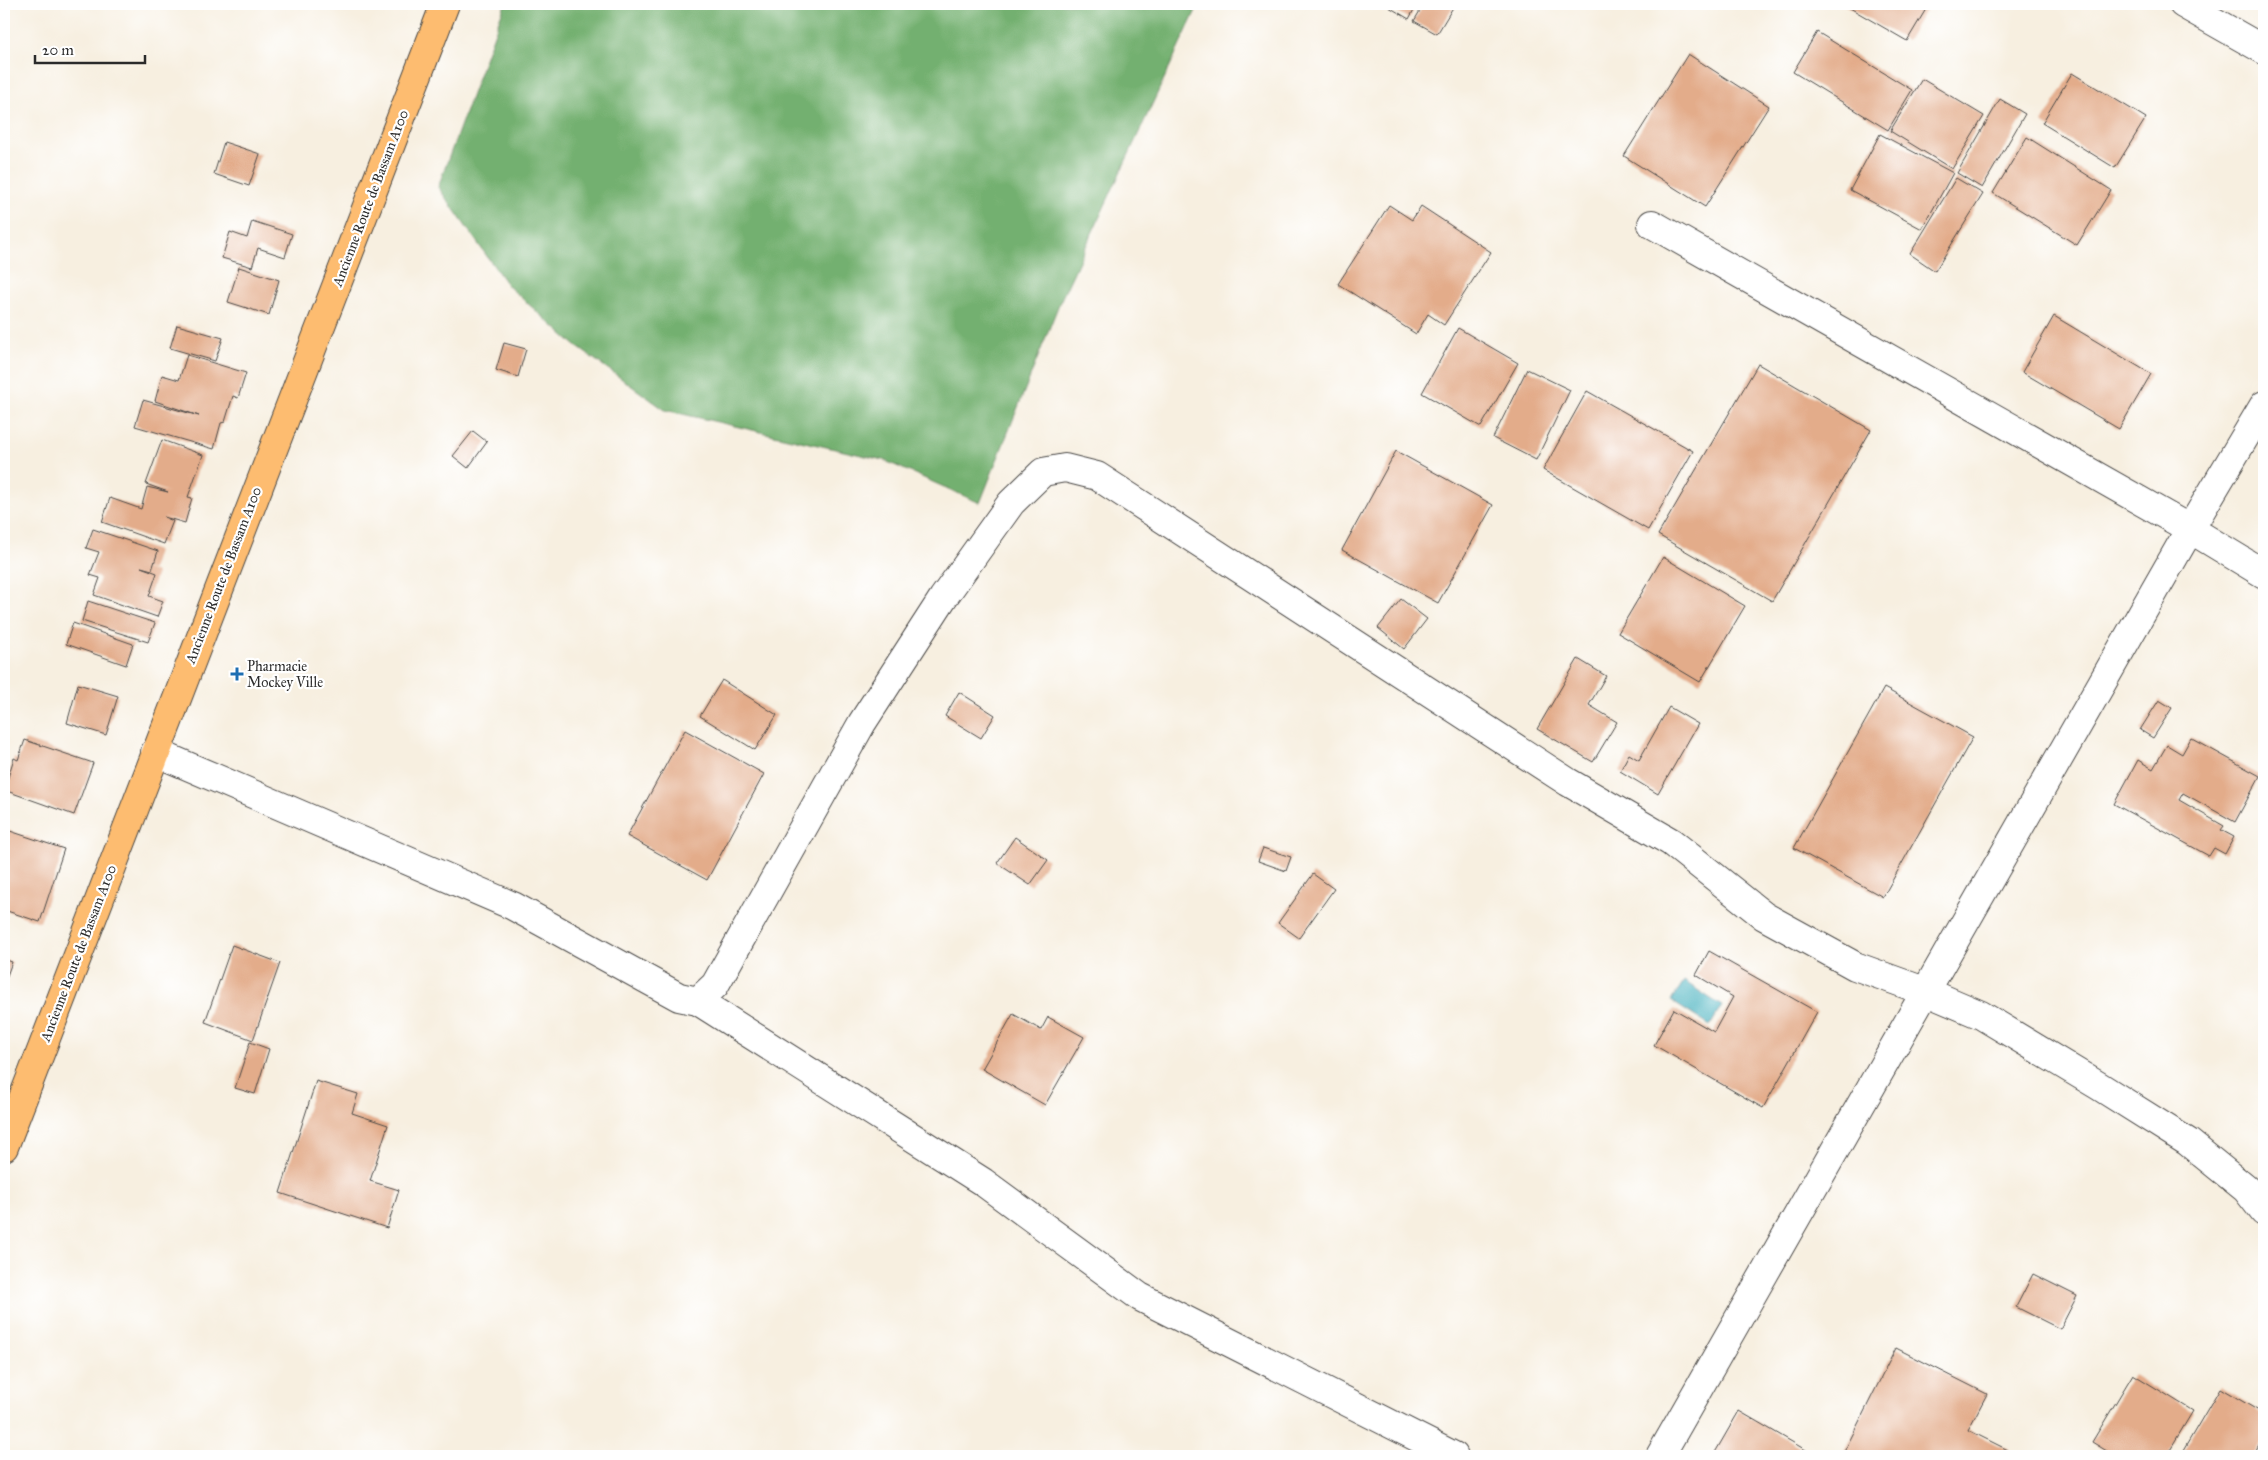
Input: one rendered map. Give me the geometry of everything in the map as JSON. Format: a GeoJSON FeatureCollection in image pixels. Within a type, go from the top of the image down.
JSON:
{"type":"FeatureCollection","features":[{"type":"Feature","properties":{"kind":"main road","name":"Ancienne Route de Bassam A100"},"geometry":{"type":"LineString","coordinates":[[4,1148],[155,752],[445,4]]}},
{"type":"Feature","properties":{"kind":"street"},"geometry":{"type":"LineString","coordinates":[[2183,4],[2264,50]]}},
{"type":"Feature","properties":{"kind":"street"},"geometry":{"type":"LineString","coordinates":[[1652,224],[2190,529],[2264,574]]}},
{"type":"Feature","properties":{"kind":"street"},"geometry":{"type":"LineString","coordinates":[[1660,1456],[2190,529],[2264,405]]}},
{"type":"Feature","properties":{"kind":"street"},"geometry":{"type":"LineString","coordinates":[[698,1001],[715,985],[862,723],[944,598],[1011,503],[1043,472],[1065,468],[1097,476],[1568,782],[1672,842],[1764,916],[1855,966],[1927,992],[1982,1015],[2099,1086],[2188,1142],[2246,1189],[2264,1212]]}},
{"type":"Feature","properties":{"kind":"street"},"geometry":{"type":"LineString","coordinates":[[155,752],[513,906],[679,997],[698,1001],[983,1182],[1140,1297],[1454,1456]]}},
{"type":"Feature","properties":{"kind":"green space"},"geometry":{"type":"Polygon","coordinates":[[[505,4],[1199,4],[1059,304],[980,503],[883,460],[665,410],[576,346],[508,286],[438,187],[505,4]]]}},
{"type":"Feature","properties":{"kind":"water"},"geometry":{"type":"Polygon","coordinates":[[[1684,981],[1722,1006],[1710,1026],[1671,1001],[1684,981]]]}},
{"type":"Feature","properties":{"kind":"building"},"geometry":{"type":"Polygon","coordinates":[[[1384,4],[1417,4],[1409,19],[1384,4]]]}},
{"type":"Feature","properties":{"kind":"building"},"geometry":{"type":"Polygon","coordinates":[[[1424,4],[1455,4],[1437,34],[1414,21],[1424,4]]]}},
{"type":"Feature","properties":{"kind":"building"},"geometry":{"type":"Polygon","coordinates":[[[1843,4],[1929,4],[1907,41],[1843,4]]]}},
{"type":"Feature","properties":{"kind":"building"},"geometry":{"type":"Polygon","coordinates":[[[1817,32],[1912,90],[1888,130],[1793,72],[1817,32]]]}},
{"type":"Feature","properties":{"kind":"building"},"geometry":{"type":"Polygon","coordinates":[[[1688,54],[1769,106],[1705,207],[1624,156],[1688,54]]]}},
{"type":"Feature","properties":{"kind":"building"},"geometry":{"type":"Polygon","coordinates":[[[2072,73],[2146,118],[2115,168],[2042,123],[2072,73]]]}},
{"type":"Feature","properties":{"kind":"building"},"geometry":{"type":"Polygon","coordinates":[[[1922,79],[1984,116],[1952,169],[1890,131],[1922,79]]]}},
{"type":"Feature","properties":{"kind":"building"},"geometry":{"type":"Polygon","coordinates":[[[2000,99],[2025,114],[1982,188],[1957,173],[2000,99]]]}},
{"type":"Feature","properties":{"kind":"building"},"geometry":{"type":"Polygon","coordinates":[[[1880,134],[1953,173],[1922,229],[1850,190],[1880,134]]]}},
{"type":"Feature","properties":{"kind":"building"},"geometry":{"type":"Polygon","coordinates":[[[2027,137],[2111,190],[2077,245],[1993,193],[2027,137]]]}},
{"type":"Feature","properties":{"kind":"building"},"geometry":{"type":"Polygon","coordinates":[[[224,142],[260,154],[249,186],[214,174],[224,142]]]}},
{"type":"Feature","properties":{"kind":"building"},"geometry":{"type":"Polygon","coordinates":[[[1956,178],[1983,194],[1935,271],[1910,254],[1956,178]]]}},
{"type":"Feature","properties":{"kind":"building"},"geometry":{"type":"Polygon","coordinates":[[[1389,205],[1412,220],[1421,206],[1491,252],[1444,325],[1428,314],[1416,334],[1338,284],[1389,205]]]}},
{"type":"Feature","properties":{"kind":"building"},"geometry":{"type":"Polygon","coordinates":[[[252,221],[292,234],[285,257],[258,248],[252,267],[222,258],[230,232],[247,238],[252,221]]]}},
{"type":"Feature","properties":{"kind":"building"},"geometry":{"type":"Polygon","coordinates":[[[239,267],[279,280],[269,315],[228,302],[239,267]]]}},
{"type":"Feature","properties":{"kind":"building"},"geometry":{"type":"Polygon","coordinates":[[[2054,316],[2151,374],[2119,429],[2022,372],[2054,316]]]}},
{"type":"Feature","properties":{"kind":"building"},"geometry":{"type":"Polygon","coordinates":[[[177,325],[223,338],[215,361],[170,348],[177,325]]]}},
{"type":"Feature","properties":{"kind":"building"},"geometry":{"type":"Polygon","coordinates":[[[1458,328],[1518,363],[1481,427],[1422,393],[1458,328]]]}},
{"type":"Feature","properties":{"kind":"building"},"geometry":{"type":"Polygon","coordinates":[[[504,343],[526,349],[518,377],[496,370],[504,343]]]}},
{"type":"Feature","properties":{"kind":"building"},"geometry":{"type":"Polygon","coordinates":[[[187,355],[246,373],[238,398],[233,396],[225,422],[221,423],[214,449],[135,426],[143,400],[199,416],[155,401],[162,375],[179,380],[187,355]]]}},
{"type":"Feature","properties":{"kind":"building"},"geometry":{"type":"Polygon","coordinates":[[[1758,364],[1871,430],[1772,601],[1658,535],[1758,364]]]}},
{"type":"Feature","properties":{"kind":"building"},"geometry":{"type":"Polygon","coordinates":[[[1527,369],[1570,390],[1536,460],[1493,438],[1527,369]]]}},
{"type":"Feature","properties":{"kind":"building"},"geometry":{"type":"Polygon","coordinates":[[[1587,391],[1693,451],[1648,530],[1543,470],[1587,391]]]}},
{"type":"Feature","properties":{"kind":"building"},"geometry":{"type":"Polygon","coordinates":[[[473,431],[487,442],[468,468],[453,456],[473,431]]]}},
{"type":"Feature","properties":{"kind":"building"},"geometry":{"type":"Polygon","coordinates":[[[162,440],[203,455],[188,497],[192,498],[185,523],[164,517],[173,521],[164,544],[102,522],[110,498],[141,509],[147,487],[168,492],[146,484],[162,440]]]}},
{"type":"Feature","properties":{"kind":"building"},"geometry":{"type":"Polygon","coordinates":[[[1396,451],[1493,505],[1438,603],[1342,550],[1396,451]]]}},
{"type":"Feature","properties":{"kind":"building"},"geometry":{"type":"Polygon","coordinates":[[[93,529],[158,551],[152,570],[141,567],[157,573],[149,596],[163,601],[157,617],[94,595],[100,578],[90,575],[99,552],[86,548],[93,529]]]}},
{"type":"Feature","properties":{"kind":"building"},"geometry":{"type":"Polygon","coordinates":[[[1663,557],[1745,606],[1700,682],[1618,633],[1663,557]]]}},
{"type":"Feature","properties":{"kind":"building"},"geometry":{"type":"Polygon","coordinates":[[[1401,599],[1427,619],[1404,649],[1378,628],[1401,599]]]}},
{"type":"Feature","properties":{"kind":"building"},"geometry":{"type":"Polygon","coordinates":[[[88,601],[155,623],[148,642],[82,621],[88,601]]]}},
{"type":"Feature","properties":{"kind":"building"},"geometry":{"type":"Polygon","coordinates":[[[73,623],[133,644],[126,665],[66,644],[73,623]]]}},
{"type":"Feature","properties":{"kind":"building"},"geometry":{"type":"Polygon","coordinates":[[[1578,659],[1606,676],[1589,705],[1617,722],[1593,762],[1537,729],[1578,659]]]}},
{"type":"Feature","properties":{"kind":"building"},"geometry":{"type":"Polygon","coordinates":[[[722,680],[777,715],[755,750],[700,716],[722,680]]]}},
{"type":"Feature","properties":{"kind":"building"},"geometry":{"type":"Polygon","coordinates":[[[78,684],[118,696],[106,735],[67,723],[78,684]]]}},
{"type":"Feature","properties":{"kind":"building"},"geometry":{"type":"Polygon","coordinates":[[[1884,688],[1973,737],[1883,897],[1794,848],[1884,688]]]}},
{"type":"Feature","properties":{"kind":"building"},"geometry":{"type":"Polygon","coordinates":[[[959,692],[995,715],[981,738],[945,716],[959,692]]]}},
{"type":"Feature","properties":{"kind":"building"},"geometry":{"type":"Polygon","coordinates":[[[2159,700],[2172,708],[2153,738],[2140,730],[2159,700]]]}},
{"type":"Feature","properties":{"kind":"building"},"geometry":{"type":"Polygon","coordinates":[[[1669,707],[1698,724],[1658,794],[1620,771],[1629,754],[1639,760],[1669,707]]]}},
{"type":"Feature","properties":{"kind":"building"},"geometry":{"type":"Polygon","coordinates":[[[685,730],[764,774],[707,880],[627,836],[685,730]]]}},
{"type":"Feature","properties":{"kind":"building"},"geometry":{"type":"Polygon","coordinates":[[[2191,738],[2260,776],[2235,822],[2183,793],[2179,800],[2224,826],[2221,830],[2234,837],[2225,854],[2214,848],[2209,856],[2114,804],[2138,760],[2153,769],[2167,745],[2182,754],[2191,738]]]}},
{"type":"Feature","properties":{"kind":"building"},"geometry":{"type":"Polygon","coordinates":[[[25,740],[93,763],[74,815],[4,790],[14,758],[18,760],[25,740]]]}},
{"type":"Feature","properties":{"kind":"building"},"geometry":{"type":"Polygon","coordinates":[[[4,829],[64,849],[40,922],[4,910],[4,829]]]}},
{"type":"Feature","properties":{"kind":"building"},"geometry":{"type":"Polygon","coordinates":[[[1015,837],[1048,860],[1030,885],[997,863],[1015,837]]]}},
{"type":"Feature","properties":{"kind":"building"},"geometry":{"type":"Polygon","coordinates":[[[1263,848],[1291,857],[1286,871],[1258,861],[1263,848]]]}},
{"type":"Feature","properties":{"kind":"building"},"geometry":{"type":"Polygon","coordinates":[[[1313,874],[1334,889],[1299,938],[1278,923],[1313,874]]]}},
{"type":"Feature","properties":{"kind":"building"},"geometry":{"type":"Polygon","coordinates":[[[232,945],[280,963],[253,1040],[205,1022],[232,945]]]}},
{"type":"Feature","properties":{"kind":"building"},"geometry":{"type":"Polygon","coordinates":[[[1709,951],[1817,1012],[1763,1108],[1654,1045],[1674,1009],[1714,1032],[1733,997],[1696,975],[1709,951]]]}},
{"type":"Feature","properties":{"kind":"building"},"geometry":{"type":"Polygon","coordinates":[[[4,959],[12,962],[4,984],[4,959]]]}},
{"type":"Feature","properties":{"kind":"building"},"geometry":{"type":"Polygon","coordinates":[[[1013,1014],[1041,1030],[1048,1017],[1084,1037],[1045,1105],[982,1069],[1013,1014]]]}},
{"type":"Feature","properties":{"kind":"building"},"geometry":{"type":"Polygon","coordinates":[[[250,1042],[269,1049],[255,1094],[235,1088],[250,1042]]]}},
{"type":"Feature","properties":{"kind":"building"},"geometry":{"type":"Polygon","coordinates":[[[316,1081],[358,1094],[352,1113],[388,1125],[370,1181],[399,1190],[387,1228],[280,1193],[316,1081]]]}},
{"type":"Feature","properties":{"kind":"building"},"geometry":{"type":"Polygon","coordinates":[[[2033,1274],[2077,1296],[2060,1329],[2016,1307],[2033,1274]]]}},
{"type":"Feature","properties":{"kind":"building"},"geometry":{"type":"Polygon","coordinates":[[[1896,1348],[1987,1394],[1968,1430],[2008,1450],[2004,1456],[1842,1456],[1896,1348]]]}},
{"type":"Feature","properties":{"kind":"building"},"geometry":{"type":"Polygon","coordinates":[[[2133,1374],[2193,1411],[2166,1456],[2115,1456],[2092,1442],[2133,1374]]]}},
{"type":"Feature","properties":{"kind":"building"},"geometry":{"type":"Polygon","coordinates":[[[2220,1388],[2264,1414],[2264,1437],[2253,1456],[2180,1456],[2220,1388]]]}},
{"type":"Feature","properties":{"kind":"building"},"geometry":{"type":"Polygon","coordinates":[[[1739,1411],[1816,1456],[1713,1456],[1739,1411]]]}},
{"type":"Feature","properties":{"kind":"place","name":"Pharmacie Mockey Ville"},"geometry":{"type":"Point","coordinates":[237,674]}}]}
